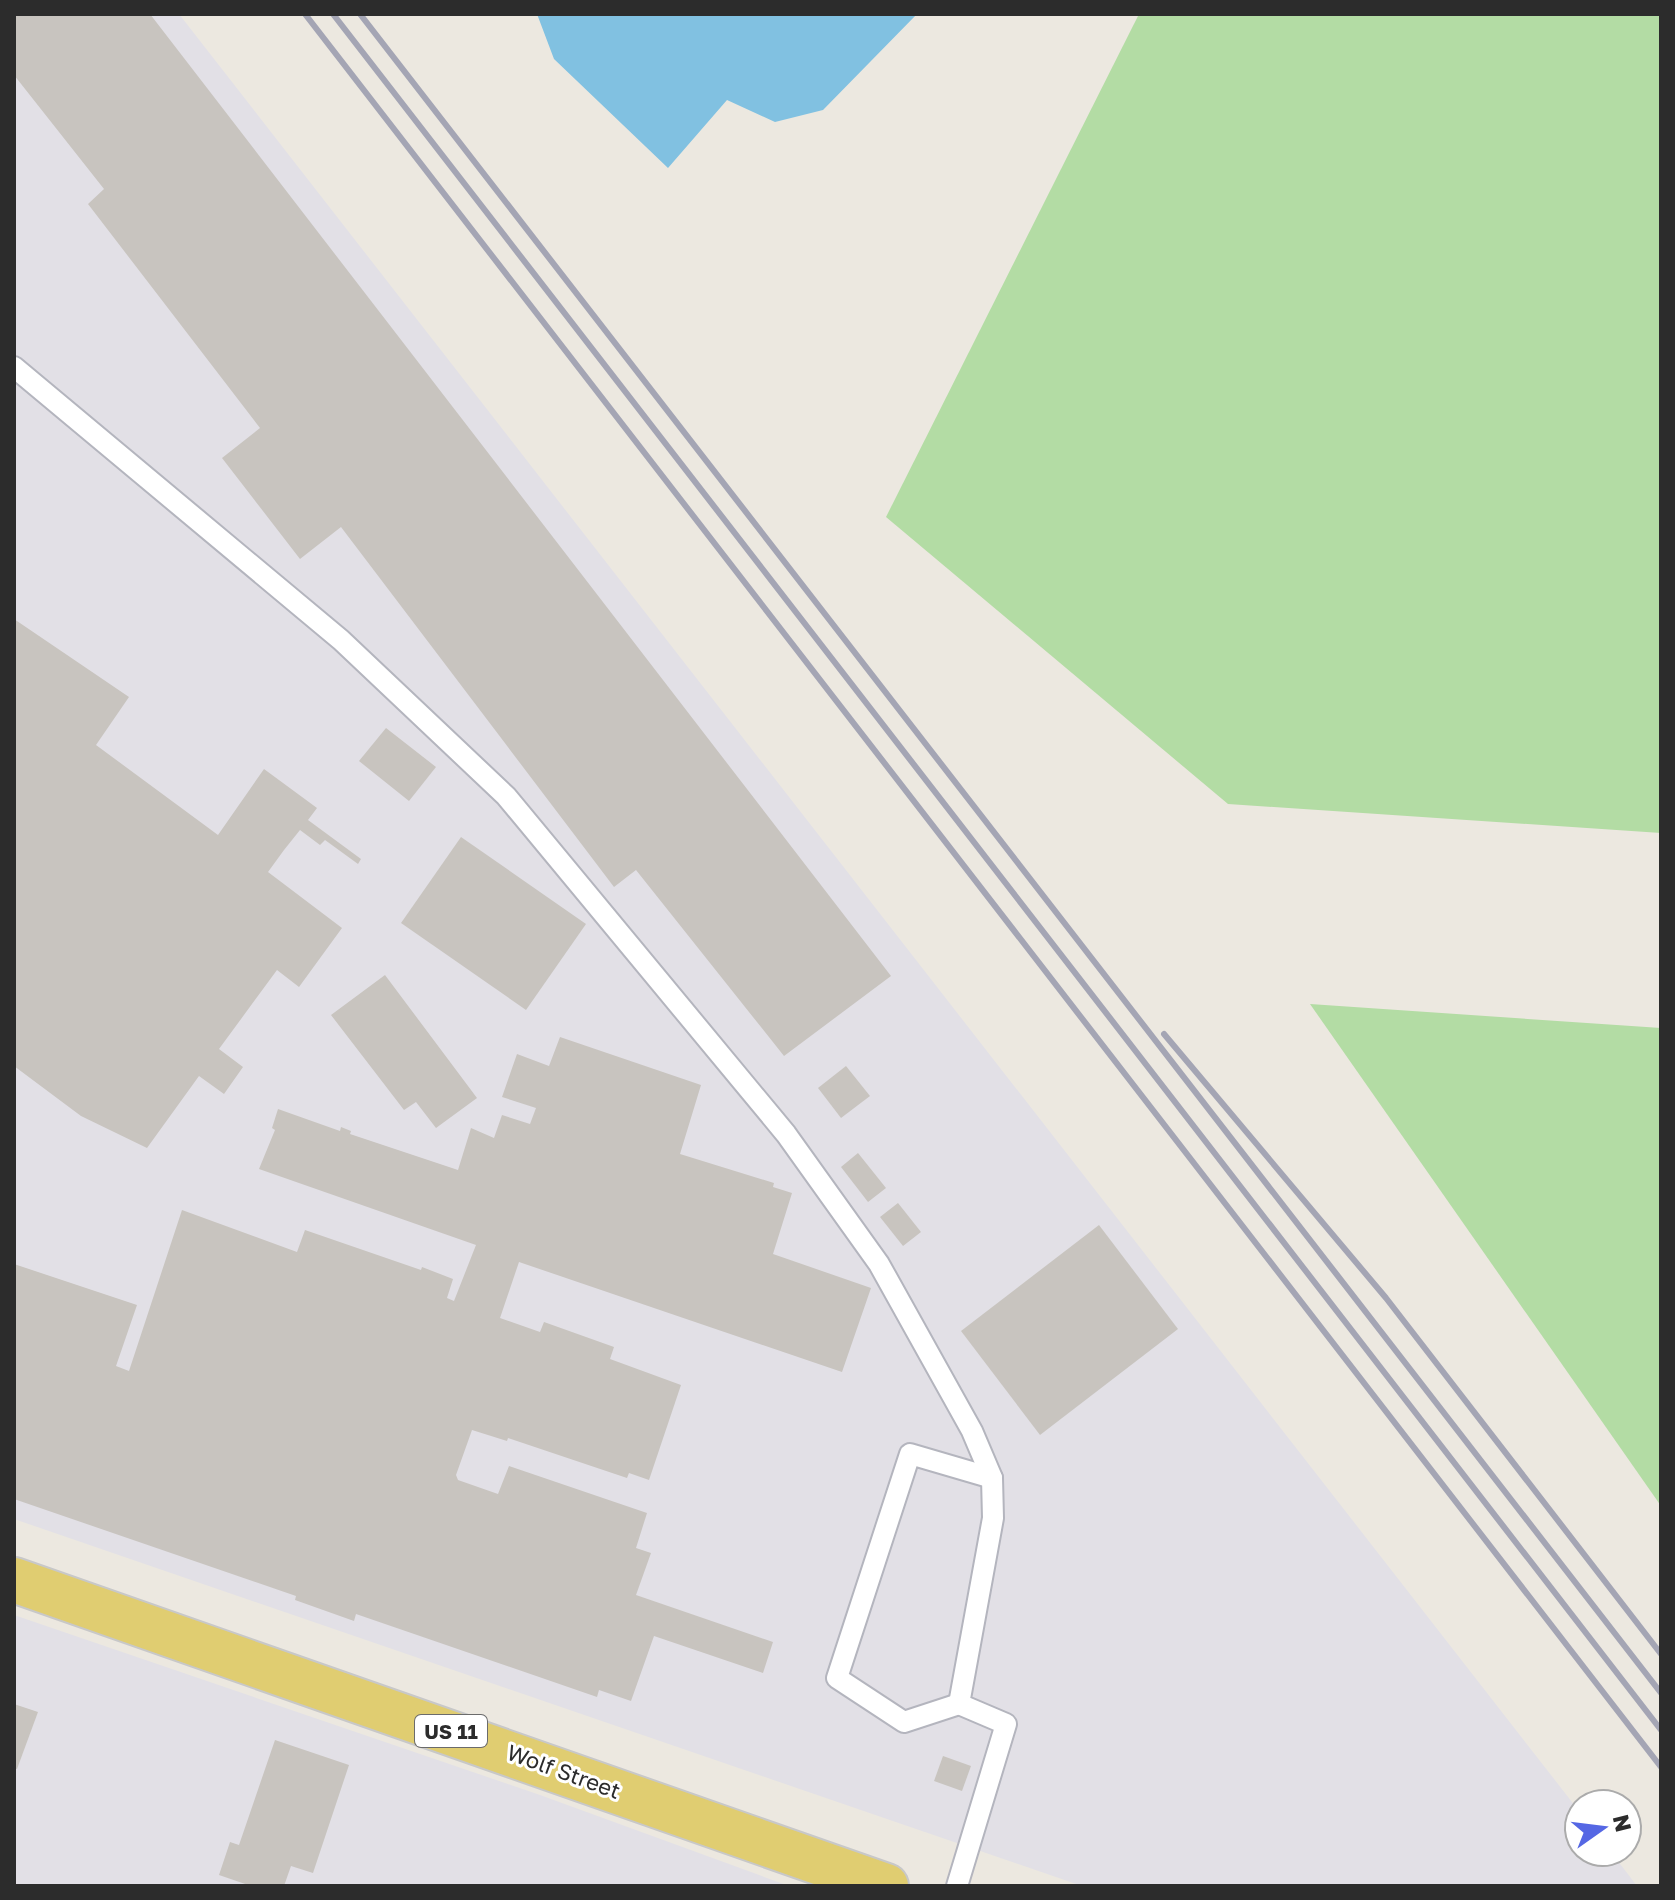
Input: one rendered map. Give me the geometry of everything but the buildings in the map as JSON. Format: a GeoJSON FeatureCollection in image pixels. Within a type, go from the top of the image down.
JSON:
{"type":"FeatureCollection","features":[{"type":"Feature","properties":{"kind":"main road","name":"Wolf Street"},"geometry":{"type":"LineString","coordinates":[[14,1580],[886,1886]]}},
{"type":"Feature","properties":{"kind":"lane"},"geometry":{"type":"LineString","coordinates":[[14,367],[341,640],[506,796],[786,1134],[879,1264],[972,1431],[992,1478],[993,1518],[959,1704]]}},
{"type":"Feature","properties":{"kind":"lane"},"geometry":{"type":"LineString","coordinates":[[957,1886],[1006,1724],[959,1704],[904,1722],[837,1678],[910,1454],[992,1478]]}},
{"type":"Feature","properties":{"kind":"shaded area"},"geometry":{"type":"Polygon","coordinates":[[[14,14],[179,14],[1563,1790],[1563,1868],[1623,1868],[1637,1886],[1082,1886],[14,1519],[14,14]]]}},
{"type":"Feature","properties":{"kind":"shaded area"},"geometry":{"type":"Polygon","coordinates":[[[14,1615],[540,1795],[789,1886],[14,1886],[14,1615]]]}},
{"type":"Feature","properties":{"kind":"green space"},"geometry":{"type":"Polygon","coordinates":[[[1139,14],[1661,14],[1661,833],[1228,804],[886,517],[1139,14]]]}},
{"type":"Feature","properties":{"kind":"green space"},"geometry":{"type":"Polygon","coordinates":[[[1310,1004],[1661,1028],[1661,1506],[1310,1004]]]}},
{"type":"Feature","properties":{"kind":"water"},"geometry":{"type":"Polygon","coordinates":[[[537,14],[917,14],[823,110],[775,122],[727,100],[668,168],[554,59],[537,14]]]}},
{"type":"Feature","properties":{"kind":"railway"},"geometry":{"type":"LineString","coordinates":[[305,14],[1661,1767]]}},
{"type":"Feature","properties":{"kind":"railway"},"geometry":{"type":"LineString","coordinates":[[333,14],[1661,1730]]}},
{"type":"Feature","properties":{"kind":"railway"},"geometry":{"type":"LineString","coordinates":[[360,14],[1661,1693]]}},
{"type":"Feature","properties":{"kind":"railway"},"geometry":{"type":"LineString","coordinates":[[1164,1034],[1386,1298],[1661,1654]]}}]}
